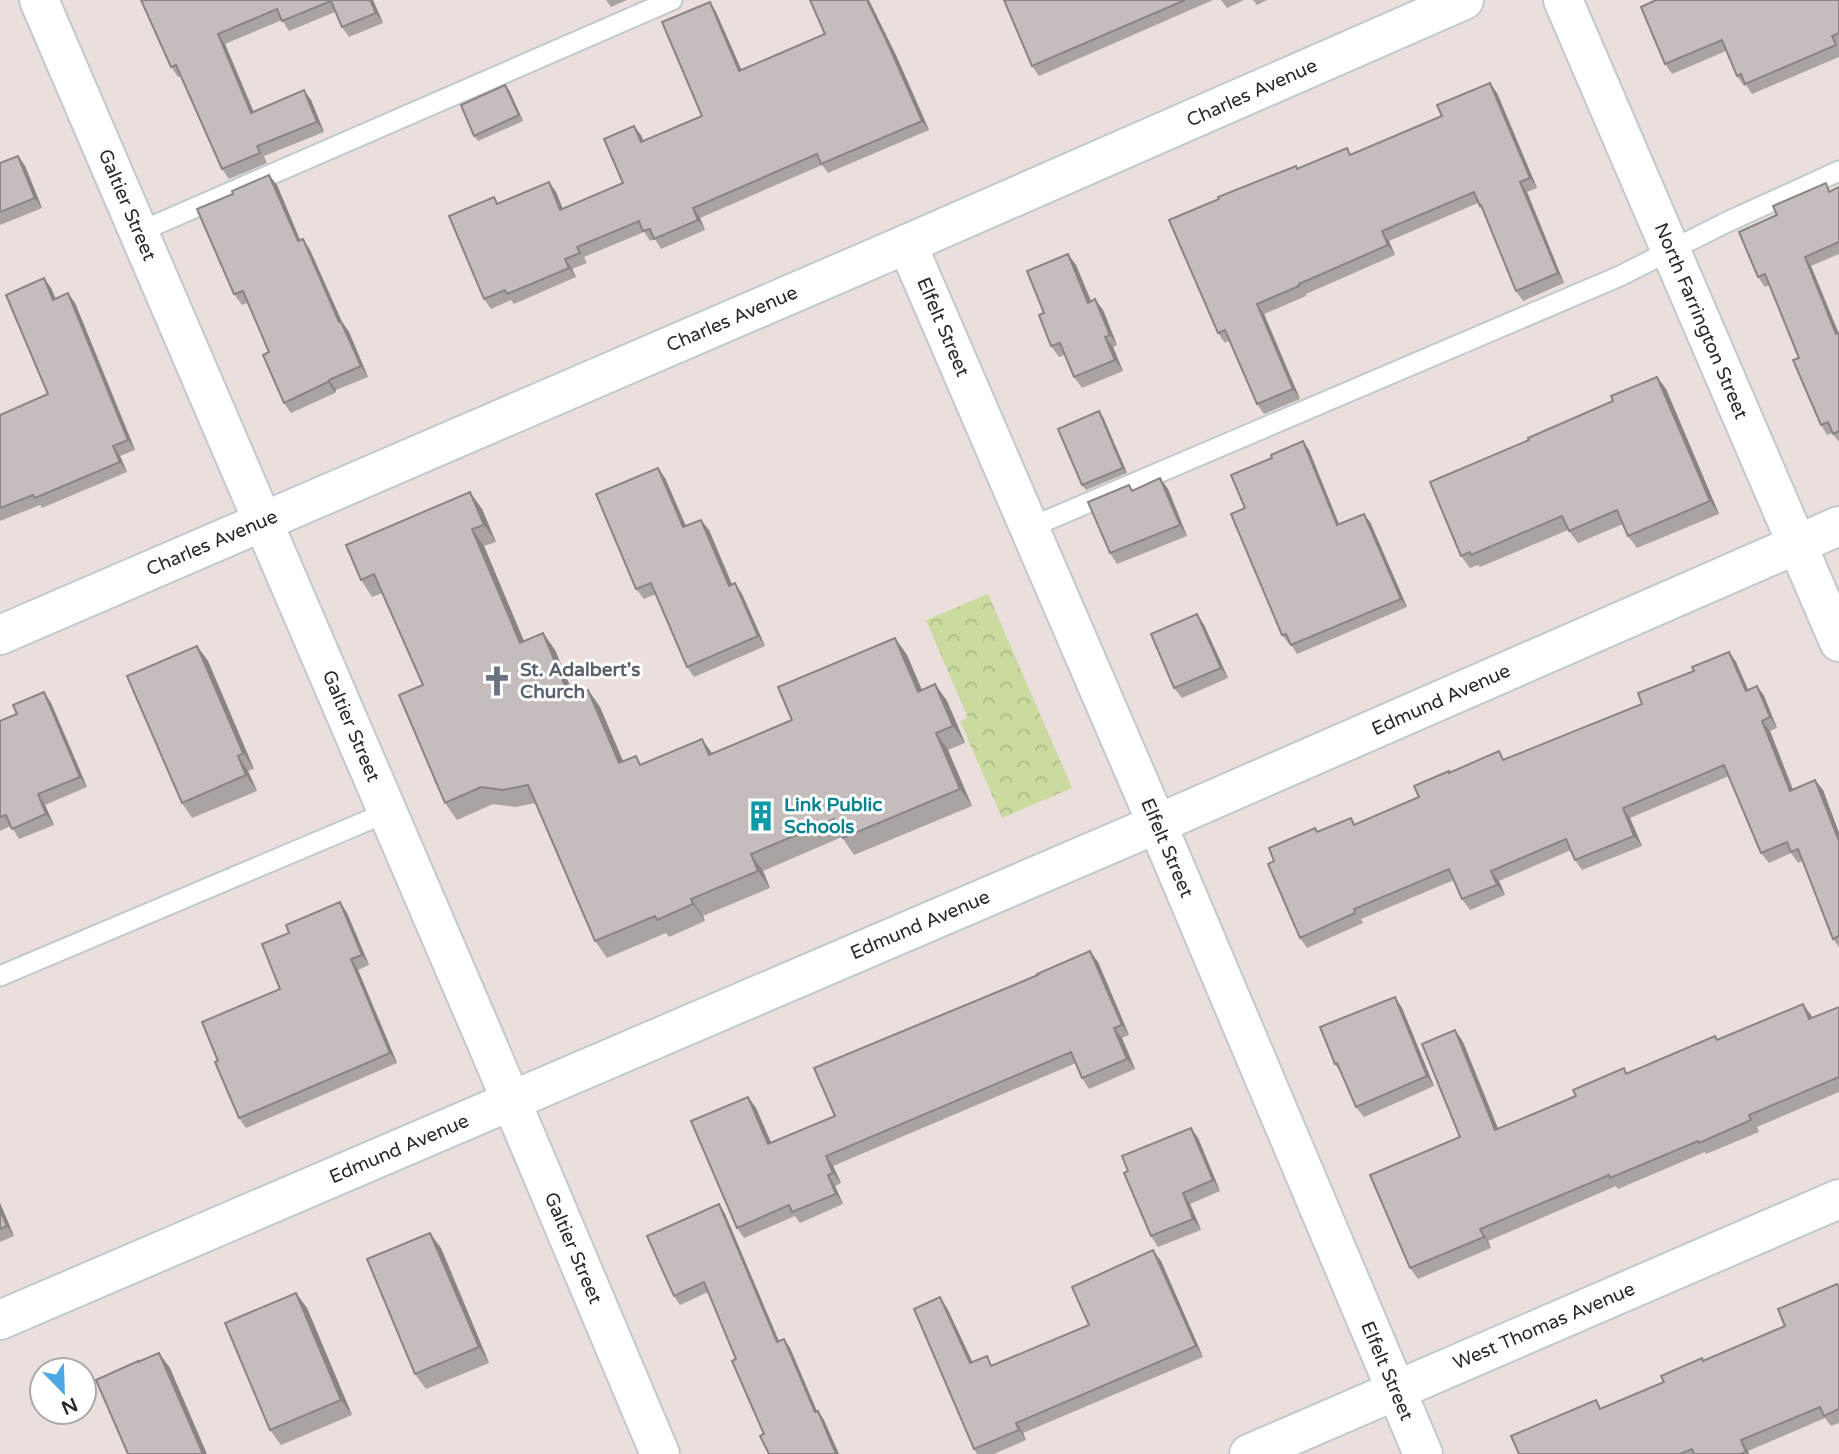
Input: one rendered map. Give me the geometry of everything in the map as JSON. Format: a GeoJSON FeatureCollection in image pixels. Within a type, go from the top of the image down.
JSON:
{"type":"FeatureCollection","features":[{"type":"Feature","properties":{"kind":"street","name":"Galtier Street"},"geometry":{"type":"LineString","coordinates":[[39,0],[660,1454]]}},
{"type":"Feature","properties":{"kind":"street","name":"Charles Avenue"},"geometry":{"type":"LineString","coordinates":[[0,635],[907,244],[1464,0]]}},
{"type":"Feature","properties":{"kind":"street","name":"North Farrington Street"},"geometry":{"type":"LineString","coordinates":[[1563,0],[1839,642]]}},
{"type":"Feature","properties":{"kind":"street","name":"Elfelt Street"},"geometry":{"type":"LineString","coordinates":[[907,244],[1157,824],[1423,1454]]}},
{"type":"Feature","properties":{"kind":"street","name":"Edmund Avenue"},"geometry":{"type":"LineString","coordinates":[[0,1320],[1157,824],[1839,526]]}},
{"type":"Feature","properties":{"kind":"street","name":"West Thomas Avenue"},"geometry":{"type":"LineString","coordinates":[[1249,1454],[1839,1199]]}},
{"type":"Feature","properties":{"kind":"lane"},"geometry":{"type":"LineString","coordinates":[[139,232],[672,0]]}},
{"type":"Feature","properties":{"kind":"lane"},"geometry":{"type":"LineString","coordinates":[[1028,528],[1620,276],[1725,223],[1839,171]]}},
{"type":"Feature","properties":{"kind":"lane"},"geometry":{"type":"LineString","coordinates":[[0,976],[388,812]]}},
{"type":"Feature","properties":{"kind":"green space"},"geometry":{"type":"Polygon","coordinates":[[[988,594],[1072,788],[1002,818],[960,721],[968,718],[926,620],[988,594]]]}},
{"type":"Feature","properties":{"kind":"building"},"geometry":{"type":"Polygon","coordinates":[[[141,0],[370,0],[376,13],[342,27],[331,1],[282,21],[277,9],[218,34],[251,113],[304,90],[317,122],[257,146],[260,153],[222,169],[176,65],[171,67],[141,0]]]}},
{"type":"Feature","properties":{"kind":"building"},"geometry":{"type":"Polygon","coordinates":[[[810,0],[867,0],[922,121],[821,164],[817,154],[693,208],[698,220],[654,239],[650,229],[643,231],[639,221],[577,247],[580,253],[565,259],[569,268],[507,294],[505,290],[484,299],[449,216],[494,197],[497,204],[549,182],[560,210],[623,183],[604,139],[634,126],[641,142],[702,116],[662,22],[710,2],[739,71],[825,34],[810,0]]]}},
{"type":"Feature","properties":{"kind":"building"},"geometry":{"type":"Polygon","coordinates":[[[1004,0],[1185,0],[1032,66],[1004,0]]]}},
{"type":"Feature","properties":{"kind":"building"},"geometry":{"type":"Polygon","coordinates":[[[1656,0],[1839,0],[1839,33],[1832,36],[1836,45],[1745,84],[1741,74],[1737,76],[1722,40],[1665,64],[1641,7],[1656,0]]]}},
{"type":"Feature","properties":{"kind":"building"},"geometry":{"type":"Polygon","coordinates":[[[1490,83],[1530,178],[1520,182],[1558,273],[1516,291],[1474,192],[1382,231],[1388,245],[1257,304],[1293,389],[1257,404],[1225,330],[1218,333],[1169,220],[1296,166],[1297,169],[1347,148],[1350,155],[1442,116],[1437,105],[1490,83]]]}},
{"type":"Feature","properties":{"kind":"building"},"geometry":{"type":"Polygon","coordinates":[[[505,85],[519,115],[474,136],[461,105],[505,85]]]}},
{"type":"Feature","properties":{"kind":"building"},"geometry":{"type":"Polygon","coordinates":[[[18,156],[35,198],[0,212],[0,163],[18,156]]]}},
{"type":"Feature","properties":{"kind":"building"},"geometry":{"type":"Polygon","coordinates":[[[269,175],[298,241],[303,239],[361,366],[284,403],[263,355],[269,352],[243,291],[234,294],[197,209],[269,175]]]}},
{"type":"Feature","properties":{"kind":"building"},"geometry":{"type":"Polygon","coordinates":[[[1826,183],[1829,192],[1839,187],[1839,242],[1805,257],[1836,334],[1839,333],[1839,431],[1833,434],[1828,422],[1821,425],[1793,360],[1799,358],[1765,274],[1758,277],[1739,232],[1777,215],[1773,206],[1826,183]]]}},
{"type":"Feature","properties":{"kind":"building"},"geometry":{"type":"Polygon","coordinates":[[[1068,254],[1088,303],[1095,299],[1110,335],[1105,337],[1115,360],[1074,377],[1060,343],[1051,346],[1039,315],[1044,313],[1027,271],[1068,254]]]}},
{"type":"Feature","properties":{"kind":"building"},"geometry":{"type":"Polygon","coordinates":[[[44,278],[53,300],[68,293],[128,440],[113,446],[120,462],[35,498],[33,495],[0,508],[0,415],[48,394],[6,295],[44,278]]]}},
{"type":"Feature","properties":{"kind":"building"},"geometry":{"type":"Polygon","coordinates":[[[1657,377],[1710,501],[1628,536],[1617,510],[1569,531],[1562,516],[1471,555],[1470,552],[1461,556],[1430,482],[1529,440],[1528,438],[1613,401],[1611,396],[1657,377]]]}},
{"type":"Feature","properties":{"kind":"building"},"geometry":{"type":"Polygon","coordinates":[[[1099,411],[1123,468],[1082,485],[1058,429],[1099,411]]]}},
{"type":"Feature","properties":{"kind":"building"},"geometry":{"type":"Polygon","coordinates":[[[1303,441],[1337,525],[1364,514],[1401,599],[1291,645],[1286,634],[1282,635],[1231,514],[1245,508],[1231,475],[1272,458],[1271,455],[1303,441]]]}},
{"type":"Feature","properties":{"kind":"building"},"geometry":{"type":"Polygon","coordinates":[[[658,468],[683,527],[701,520],[729,586],[735,583],[758,636],[687,667],[651,583],[636,589],[596,494],[658,468]]]}},
{"type":"Feature","properties":{"kind":"building"},"geometry":{"type":"Polygon","coordinates":[[[1160,478],[1180,525],[1110,553],[1088,502],[1129,485],[1132,491],[1160,478]]]}},
{"type":"Feature","properties":{"kind":"building"},"geometry":{"type":"Polygon","coordinates":[[[470,492],[484,525],[472,529],[520,643],[543,633],[570,698],[588,690],[619,763],[636,756],[640,765],[702,739],[709,755],[792,720],[778,687],[895,638],[918,692],[935,684],[953,726],[936,733],[960,789],[843,838],[834,819],[751,854],[758,871],[691,899],[693,904],[657,920],[655,916],[595,941],[528,785],[503,790],[481,787],[445,803],[399,695],[423,685],[374,574],[361,580],[346,545],[470,492]]]}},
{"type":"Feature","properties":{"kind":"building"},"geometry":{"type":"Polygon","coordinates":[[[1197,614],[1221,668],[1174,688],[1151,634],[1197,614]]]}},
{"type":"Feature","properties":{"kind":"building"},"geometry":{"type":"Polygon","coordinates":[[[197,646],[243,753],[238,756],[246,775],[182,803],[127,676],[197,646]]]}},
{"type":"Feature","properties":{"kind":"building"},"geometry":{"type":"Polygon","coordinates":[[[1729,652],[1746,691],[1757,686],[1770,717],[1762,721],[1790,791],[1815,780],[1839,841],[1839,936],[1833,939],[1798,849],[1791,852],[1787,842],[1761,853],[1724,765],[1623,808],[1634,836],[1575,860],[1566,839],[1491,871],[1497,885],[1462,899],[1449,869],[1354,909],[1355,913],[1300,938],[1268,864],[1274,861],[1269,848],[1315,828],[1317,832],[1351,818],[1354,825],[1419,797],[1414,786],[1449,771],[1499,751],[1503,760],[1642,704],[1638,693],[1694,671],[1692,667],[1729,652]]]}},
{"type":"Feature","properties":{"kind":"building"},"geometry":{"type":"Polygon","coordinates":[[[44,692],[80,777],[38,794],[46,814],[12,829],[6,815],[0,817],[0,721],[17,714],[13,705],[44,692]]]}},
{"type":"Feature","properties":{"kind":"building"},"geometry":{"type":"Polygon","coordinates":[[[340,902],[362,955],[351,959],[390,1053],[239,1118],[215,1062],[218,1061],[202,1022],[280,989],[262,944],[289,933],[286,925],[340,902]]]}},
{"type":"Feature","properties":{"kind":"building"},"geometry":{"type":"Polygon","coordinates":[[[1090,951],[1122,1025],[1114,1028],[1127,1059],[1082,1078],[1071,1052],[826,1156],[833,1173],[828,1175],[836,1194],[792,1212],[789,1205],[737,1228],[691,1121],[748,1097],[768,1144],[835,1116],[814,1068],[1090,951]]]}},
{"type":"Feature","properties":{"kind":"building"},"geometry":{"type":"Polygon","coordinates":[[[1395,997],[1427,1076],[1356,1107],[1320,1027],[1395,997]]]}},
{"type":"Feature","properties":{"kind":"building"},"geometry":{"type":"Polygon","coordinates":[[[1803,1004],[1809,1019],[1839,1007],[1839,1077],[1749,1115],[1751,1120],[1699,1143],[1698,1141],[1610,1178],[1609,1175],[1480,1229],[1484,1237],[1410,1268],[1370,1175],[1460,1137],[1422,1044],[1455,1030],[1495,1130],[1576,1096],[1573,1090],[1624,1068],[1626,1074],[1715,1036],[1717,1040],[1803,1004]]]}},
{"type":"Feature","properties":{"kind":"building"},"geometry":{"type":"Polygon","coordinates":[[[1191,1128],[1213,1180],[1183,1193],[1193,1219],[1151,1236],[1124,1173],[1128,1171],[1122,1156],[1191,1128]]]}},
{"type":"Feature","properties":{"kind":"building"},"geometry":{"type":"Polygon","coordinates":[[[719,1204],[777,1342],[784,1339],[836,1454],[769,1454],[760,1436],[764,1434],[732,1361],[736,1359],[704,1282],[674,1296],[647,1236],[719,1204]]]}},
{"type":"Feature","properties":{"kind":"building"},"geometry":{"type":"Polygon","coordinates":[[[0,1210],[7,1226],[0,1229],[0,1210]]]}},
{"type":"Feature","properties":{"kind":"building"},"geometry":{"type":"Polygon","coordinates":[[[430,1233],[479,1347],[415,1374],[367,1259],[430,1233]]]}},
{"type":"Feature","properties":{"kind":"building"},"geometry":{"type":"Polygon","coordinates":[[[1153,1250],[1196,1346],[1016,1423],[1019,1430],[974,1449],[914,1309],[940,1297],[970,1363],[987,1356],[991,1366],[1089,1325],[1072,1287],[1153,1250]]]}},
{"type":"Feature","properties":{"kind":"building"},"geometry":{"type":"Polygon","coordinates":[[[1837,1284],[1839,1409],[1824,1416],[1820,1407],[1741,1440],[1746,1452],[1740,1454],[1694,1454],[1692,1449],[1680,1454],[1519,1454],[1511,1436],[1596,1400],[1600,1409],[1664,1382],[1661,1376],[1785,1326],[1778,1309],[1837,1284]]]}},
{"type":"Feature","properties":{"kind":"building"},"geometry":{"type":"Polygon","coordinates":[[[296,1293],[341,1400],[270,1430],[225,1323],[296,1293]]]}},
{"type":"Feature","properties":{"kind":"building"},"geometry":{"type":"Polygon","coordinates":[[[159,1353],[203,1454],[128,1454],[98,1379],[159,1353]]]}},
{"type":"Feature","properties":{"kind":"place","name":"St. Adalbert's Church"},"geometry":{"type":"Point","coordinates":[497,681]}},
{"type":"Feature","properties":{"kind":"place","name":"Link Public Schools"},"geometry":{"type":"Point","coordinates":[761,816]}}]}
